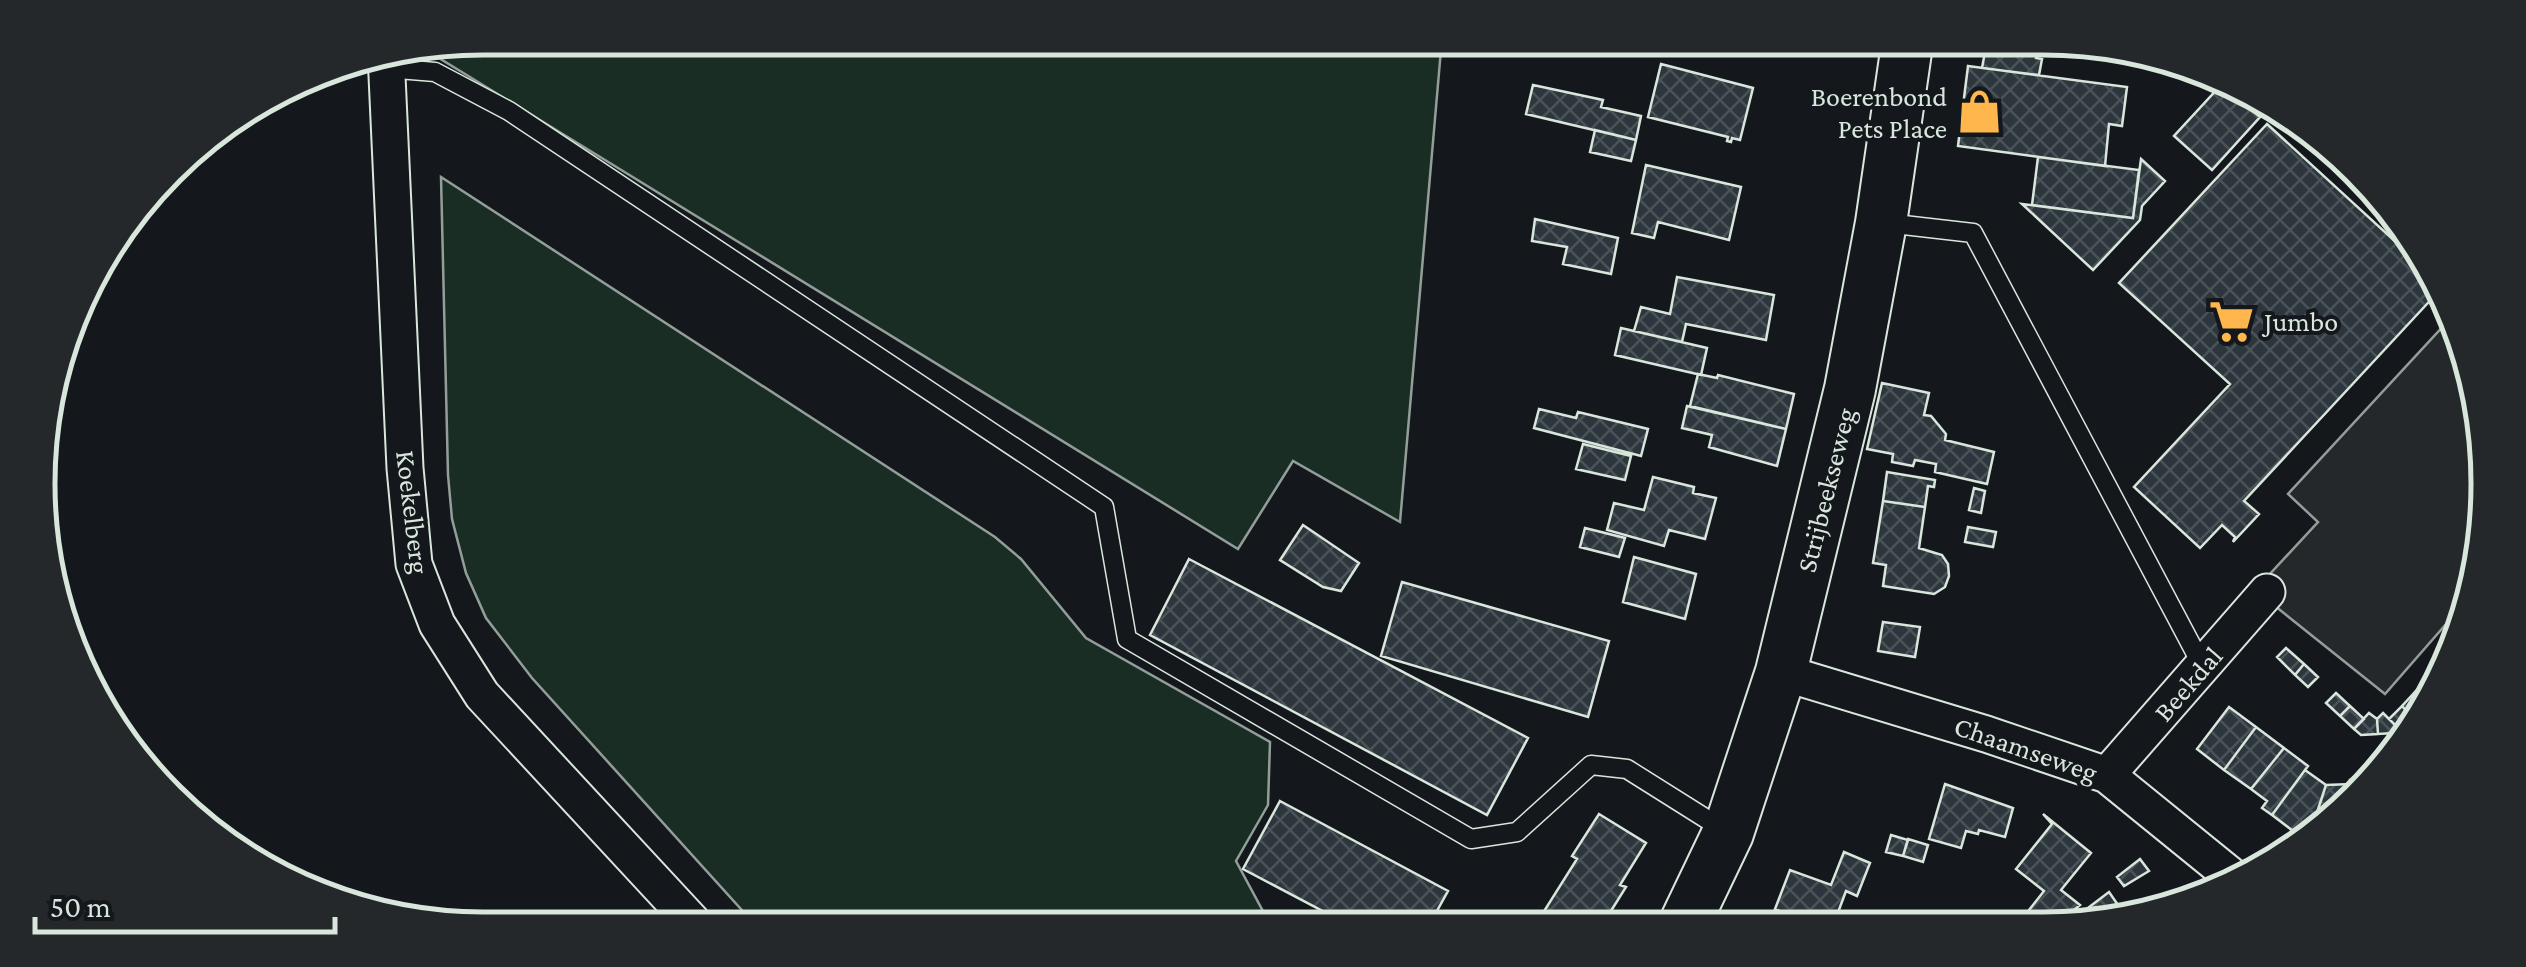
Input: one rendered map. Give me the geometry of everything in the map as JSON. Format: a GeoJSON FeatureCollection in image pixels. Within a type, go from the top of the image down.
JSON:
{"type":"FeatureCollection","features":[{"type":"Feature","properties":{"kind":"main road","name":"Strijbeekseweg"},"geometry":{"type":"LineString","coordinates":[[1690,912],[1728,833],[1781,672],[1850,389],[1881,223],[1906,55]]}},
{"type":"Feature","properties":{"kind":"street","name":"Koekelberg"},"geometry":{"type":"LineString","coordinates":[[386,67],[414,564],[437,624],[482,695],[683,912]]}},
{"type":"Feature","properties":{"kind":"street","name":"Beekdal"},"geometry":{"type":"LineString","coordinates":[[2107,776],[2268,592]]}},
{"type":"Feature","properties":{"kind":"street","name":"Chaamseweg"},"geometry":{"type":"LineString","coordinates":[[1781,672],[1986,734],[2107,776],[2225,871]]}},
{"type":"Feature","properties":{"kind":"lane"},"geometry":{"type":"LineString","coordinates":[[398,64],[435,72],[509,111],[1104,508],[1127,639],[1471,839],[1517,832],[1591,765],[1628,769],[1728,833]]}},
{"type":"Feature","properties":{"kind":"lane"},"geometry":{"type":"LineString","coordinates":[[1881,223],[1973,233],[2203,667]]}},
{"type":"Feature","properties":{"kind":"green space"},"geometry":{"type":"Polygon","coordinates":[[[1441,55],[1400,522],[1293,461],[1238,549],[439,58],[1441,55]]]}},
{"type":"Feature","properties":{"kind":"green space"},"geometry":{"type":"Polygon","coordinates":[[[441,177],[995,537],[1021,559],[1086,638],[1270,742],[1268,805],[1236,861],[1263,912],[744,912],[532,678],[486,618],[466,573],[452,519],[441,177]]]}},
{"type":"Feature","properties":{"kind":"shaded area"},"geometry":{"type":"Polygon","coordinates":[[[2441,328],[2463,400],[2470,455],[2470,512],[2463,567],[2447,622],[2385,694],[2255,590],[2318,522],[2288,494],[2441,328]]]}},
{"type":"Feature","properties":{"kind":"building"},"geometry":{"type":"Polygon","coordinates":[[[1984,55],[2036,55],[2042,59],[2039,75],[1982,68],[1984,55]]]}},
{"type":"Feature","properties":{"kind":"building"},"geometry":{"type":"Polygon","coordinates":[[[1661,64],[1753,88],[1740,140],[1727,141],[1728,137],[1648,117],[1661,64]]]}},
{"type":"Feature","properties":{"kind":"building"},"geometry":{"type":"Polygon","coordinates":[[[1968,66],[2127,87],[2122,126],[2109,124],[2105,166],[1958,146],[1968,66]]]}},
{"type":"Feature","properties":{"kind":"building"},"geometry":{"type":"Polygon","coordinates":[[[1533,85],[1603,100],[1601,107],[1641,116],[1636,140],[1526,114],[1533,85]]]}},
{"type":"Feature","properties":{"kind":"building"},"geometry":{"type":"Polygon","coordinates":[[[2215,92],[2260,117],[2212,170],[2174,136],[2215,92]]]}},
{"type":"Feature","properties":{"kind":"building"},"geometry":{"type":"Polygon","coordinates":[[[2267,124],[2399,245],[2430,301],[2244,501],[2259,514],[2233,542],[2235,537],[2222,525],[2200,548],[2134,487],[2230,384],[2119,283],[2267,124]]]}},
{"type":"Feature","properties":{"kind":"building"},"geometry":{"type":"Polygon","coordinates":[[[1595,130],[1636,140],[1631,161],[1590,152],[1595,130]]]}},
{"type":"Feature","properties":{"kind":"building"},"geometry":{"type":"Polygon","coordinates":[[[2038,157],[2139,170],[2133,218],[2032,205],[2038,157]]]}},
{"type":"Feature","properties":{"kind":"building"},"geometry":{"type":"Polygon","coordinates":[[[2141,159],[2165,181],[2142,206],[2140,220],[2093,270],[2022,204],[2133,218],[2141,159]]]}},
{"type":"Feature","properties":{"kind":"building"},"geometry":{"type":"Polygon","coordinates":[[[1646,165],[1741,187],[1729,240],[1658,222],[1654,238],[1632,233],[1646,165]]]}},
{"type":"Feature","properties":{"kind":"building"},"geometry":{"type":"Polygon","coordinates":[[[1535,219],[1618,238],[1611,274],[1563,264],[1567,247],[1532,241],[1535,219]]]}},
{"type":"Feature","properties":{"kind":"building"},"geometry":{"type":"Polygon","coordinates":[[[1677,277],[1774,295],[1766,340],[1686,324],[1682,342],[1634,331],[1641,307],[1670,314],[1677,277]]]}},
{"type":"Feature","properties":{"kind":"building"},"geometry":{"type":"Polygon","coordinates":[[[1621,328],[1707,348],[1701,375],[1615,355],[1621,328]]]}},
{"type":"Feature","properties":{"kind":"building"},"geometry":{"type":"Polygon","coordinates":[[[1698,374],[1717,378],[1718,375],[1794,394],[1786,429],[1690,406],[1698,374]]]}},
{"type":"Feature","properties":{"kind":"building"},"geometry":{"type":"Polygon","coordinates":[[[1882,383],[1929,393],[1924,415],[1931,416],[1946,434],[1945,440],[1994,452],[1987,484],[1935,472],[1936,464],[1915,460],[1913,466],[1892,462],[1893,454],[1867,449],[1882,383]]]}},
{"type":"Feature","properties":{"kind":"building"},"geometry":{"type":"Polygon","coordinates":[[[1687,406],[1786,429],[1777,466],[1709,447],[1712,435],[1682,428],[1687,406]]]}},
{"type":"Feature","properties":{"kind":"building"},"geometry":{"type":"Polygon","coordinates":[[[1539,409],[1576,418],[1578,412],[1648,429],[1641,456],[1534,428],[1539,409]]]}},
{"type":"Feature","properties":{"kind":"building"},"geometry":{"type":"Polygon","coordinates":[[[1583,444],[1631,456],[1625,480],[1576,469],[1583,444]]]}},
{"type":"Feature","properties":{"kind":"building"},"geometry":{"type":"Polygon","coordinates":[[[1887,472],[1935,480],[1934,487],[1928,486],[1925,507],[1883,501],[1887,472]]]}},
{"type":"Feature","properties":{"kind":"building"},"geometry":{"type":"Polygon","coordinates":[[[1653,477],[1694,487],[1693,493],[1716,498],[1705,539],[1669,530],[1664,546],[1607,530],[1614,503],[1644,510],[1653,477]]]}},
{"type":"Feature","properties":{"kind":"building"},"geometry":{"type":"Polygon","coordinates":[[[1974,488],[1985,491],[1981,513],[1969,510],[1974,488]]]}},
{"type":"Feature","properties":{"kind":"building"},"geometry":{"type":"Polygon","coordinates":[[[1883,501],[1925,507],[1919,548],[1942,555],[1948,564],[1945,587],[1934,594],[1883,586],[1886,565],[1873,563],[1883,501]]]}},
{"type":"Feature","properties":{"kind":"building"},"geometry":{"type":"Polygon","coordinates":[[[1303,525],[1359,563],[1341,591],[1323,587],[1280,560],[1303,525]]]}},
{"type":"Feature","properties":{"kind":"building"},"geometry":{"type":"Polygon","coordinates":[[[1968,527],[1996,532],[1993,547],[1965,542],[1968,527]]]}},
{"type":"Feature","properties":{"kind":"building"},"geometry":{"type":"Polygon","coordinates":[[[1585,528],[1625,538],[1619,557],[1580,547],[1585,528]]]}},
{"type":"Feature","properties":{"kind":"building"},"geometry":{"type":"Polygon","coordinates":[[[1634,557],[1696,574],[1685,619],[1623,602],[1634,557]]]}},
{"type":"Feature","properties":{"kind":"building"},"geometry":{"type":"Polygon","coordinates":[[[1189,559],[1528,738],[1487,815],[1150,635],[1189,559]]]}},
{"type":"Feature","properties":{"kind":"building"},"geometry":{"type":"Polygon","coordinates":[[[1402,582],[1609,641],[1588,717],[1381,656],[1402,582]]]}},
{"type":"Feature","properties":{"kind":"building"},"geometry":{"type":"Polygon","coordinates":[[[1883,622],[1920,627],[1915,657],[1878,651],[1883,622]]]}},
{"type":"Feature","properties":{"kind":"building"},"geometry":{"type":"Polygon","coordinates":[[[2286,648],[2304,664],[2295,675],[2277,657],[2286,648]]]}},
{"type":"Feature","properties":{"kind":"building"},"geometry":{"type":"Polygon","coordinates":[[[2304,664],[2318,677],[2308,687],[2295,675],[2304,664]]]}},
{"type":"Feature","properties":{"kind":"building"},"geometry":{"type":"Polygon","coordinates":[[[2336,693],[2350,706],[2340,716],[2326,703],[2336,693]]]}},
{"type":"Feature","properties":{"kind":"building"},"geometry":{"type":"Polygon","coordinates":[[[2414,693],[2406,711],[2402,706],[2414,693]]]}},
{"type":"Feature","properties":{"kind":"building"},"geometry":{"type":"Polygon","coordinates":[[[2350,706],[2364,719],[2354,729],[2340,716],[2350,706]]]}},
{"type":"Feature","properties":{"kind":"building"},"geometry":{"type":"Polygon","coordinates":[[[2402,706],[2406,711],[2396,726],[2389,719],[2402,706]]]}},
{"type":"Feature","properties":{"kind":"building"},"geometry":{"type":"Polygon","coordinates":[[[2229,707],[2256,727],[2224,770],[2197,749],[2229,707]]]}},
{"type":"Feature","properties":{"kind":"building"},"geometry":{"type":"Polygon","coordinates":[[[2369,713],[2377,719],[2378,734],[2361,735],[2354,729],[2369,713]]]}},
{"type":"Feature","properties":{"kind":"building"},"geometry":{"type":"Polygon","coordinates":[[[2383,713],[2396,726],[2390,733],[2378,734],[2377,719],[2383,713]]]}},
{"type":"Feature","properties":{"kind":"building"},"geometry":{"type":"Polygon","coordinates":[[[2256,727],[2284,748],[2251,789],[2224,770],[2256,727]]]}},
{"type":"Feature","properties":{"kind":"building"},"geometry":{"type":"Polygon","coordinates":[[[2284,748],[2308,766],[2272,815],[2262,808],[2267,801],[2251,789],[2284,748]]]}},
{"type":"Feature","properties":{"kind":"building"},"geometry":{"type":"Polygon","coordinates":[[[2305,770],[2326,785],[2317,812],[2293,831],[2272,815],[2305,770]]]}},
{"type":"Feature","properties":{"kind":"building"},"geometry":{"type":"Polygon","coordinates":[[[1945,784],[2013,808],[2005,837],[1966,831],[1961,848],[1929,839],[1945,784]]]}},
{"type":"Feature","properties":{"kind":"building"},"geometry":{"type":"Polygon","coordinates":[[[2347,784],[2317,812],[2326,785],[2347,784]]]}},
{"type":"Feature","properties":{"kind":"building"},"geometry":{"type":"Polygon","coordinates":[[[1280,801],[1448,891],[1436,912],[1325,912],[1243,869],[1280,801]]]}},
{"type":"Feature","properties":{"kind":"building"},"geometry":{"type":"Polygon","coordinates":[[[1599,814],[1646,843],[1620,885],[1626,887],[1610,912],[1544,912],[1577,859],[1572,856],[1599,814]]]}},
{"type":"Feature","properties":{"kind":"building"},"geometry":{"type":"Polygon","coordinates":[[[2043,814],[2091,853],[2061,890],[2080,905],[2073,911],[2032,912],[2029,910],[2044,891],[2016,869],[2052,824],[2043,814]]]}},
{"type":"Feature","properties":{"kind":"building"},"geometry":{"type":"Polygon","coordinates":[[[1891,835],[1908,840],[1903,856],[1886,852],[1891,835]]]}},
{"type":"Feature","properties":{"kind":"building"},"geometry":{"type":"Polygon","coordinates":[[[1908,839],[1928,845],[1923,862],[1903,856],[1908,839]]]}},
{"type":"Feature","properties":{"kind":"building"},"geometry":{"type":"Polygon","coordinates":[[[1844,852],[1870,863],[1857,896],[1846,891],[1838,912],[1775,909],[1790,870],[1831,885],[1844,852]]]}},
{"type":"Feature","properties":{"kind":"building"},"geometry":{"type":"Polygon","coordinates":[[[2140,859],[2149,871],[2124,886],[2117,877],[2140,859]]]}},
{"type":"Feature","properties":{"kind":"building"},"geometry":{"type":"Polygon","coordinates":[[[2109,892],[2118,905],[2098,908],[2086,909],[2109,892]]]}},
{"type":"Feature","properties":{"kind":"place","name":"Boerenbond Pets Place"},"geometry":{"type":"Point","coordinates":[1980,112]}},
{"type":"Feature","properties":{"kind":"place","name":"Jumbo"},"geometry":{"type":"Point","coordinates":[2231,321]}}]}
